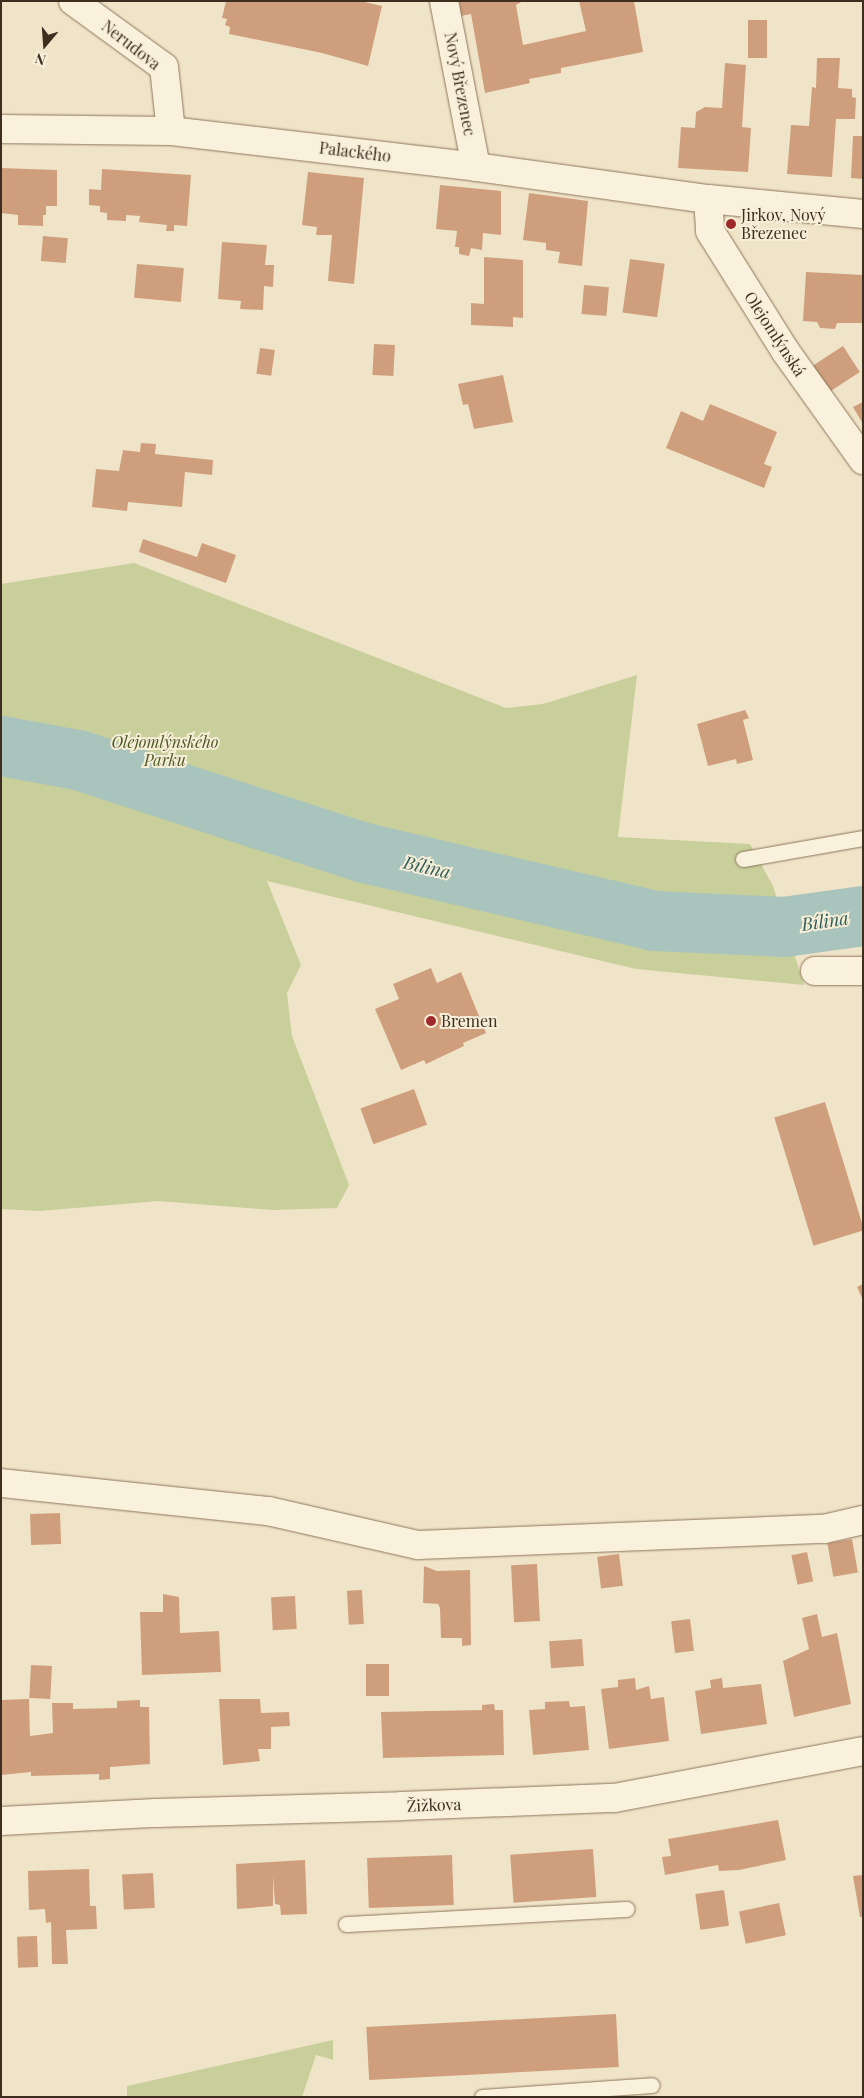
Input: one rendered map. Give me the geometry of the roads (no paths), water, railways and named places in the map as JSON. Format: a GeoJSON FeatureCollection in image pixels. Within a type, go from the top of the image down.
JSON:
{"type":"FeatureCollection","features":[{"type":"Feature","properties":{"kind":"street","name":"Nerudova"},"geometry":{"type":"LineString","coordinates":[[73,1],[164,67],[171,130]]}},
{"type":"Feature","properties":{"kind":"street","name":"Nový Březenec"},"geometry":{"type":"LineString","coordinates":[[444,1],[476,167]]}},
{"type":"Feature","properties":{"kind":"street","name":"Palackého"},"geometry":{"type":"LineString","coordinates":[[1,129],[171,130],[476,167],[708,199]]}},
{"type":"Feature","properties":{"kind":"street"},"geometry":{"type":"LineString","coordinates":[[708,199],[863,214]]}},
{"type":"Feature","properties":{"kind":"street","name":"Olejomlýnská"},"geometry":{"type":"LineString","coordinates":[[708,199],[710,231],[786,352],[863,460]]}},
{"type":"Feature","properties":{"kind":"street"},"geometry":{"type":"LineString","coordinates":[[816,971],[863,971]]}},
{"type":"Feature","properties":{"kind":"street"},"geometry":{"type":"LineString","coordinates":[[1,1483],[268,1511],[418,1545],[824,1530],[863,1520]]}},
{"type":"Feature","properties":{"kind":"street","name":"Žižkova"},"geometry":{"type":"LineString","coordinates":[[1,1821],[156,1812],[402,1806],[615,1798],[863,1751]]}},
{"type":"Feature","properties":{"kind":"lane"},"geometry":{"type":"LineString","coordinates":[[742,859],[863,838]]}},
{"type":"Feature","properties":{"kind":"lane"},"geometry":{"type":"LineString","coordinates":[[346,1924],[627,1909]]}},
{"type":"Feature","properties":{"kind":"lane"},"geometry":{"type":"LineString","coordinates":[[482,2097],[652,2085]]}},
{"type":"Feature","properties":{"kind":"waterway","name":"Bílina"},"geometry":{"type":"LineString","coordinates":[[1,746],[78,760],[365,853],[654,921],[784,927],[863,916]]}},
{"type":"Feature","properties":{"kind":"place","name":"Jirkov, Nový Březenec"},"geometry":{"type":"Point","coordinates":[731,224]}},
{"type":"Feature","properties":{"kind":"place","name":"Bremen"},"geometry":{"type":"Point","coordinates":[431,1021]}},
{"type":"Feature","properties":{"kind":"park label","name":"Olejomlýnského Parku"},"geometry":{"type":"Point","coordinates":[165,751]}}]}
